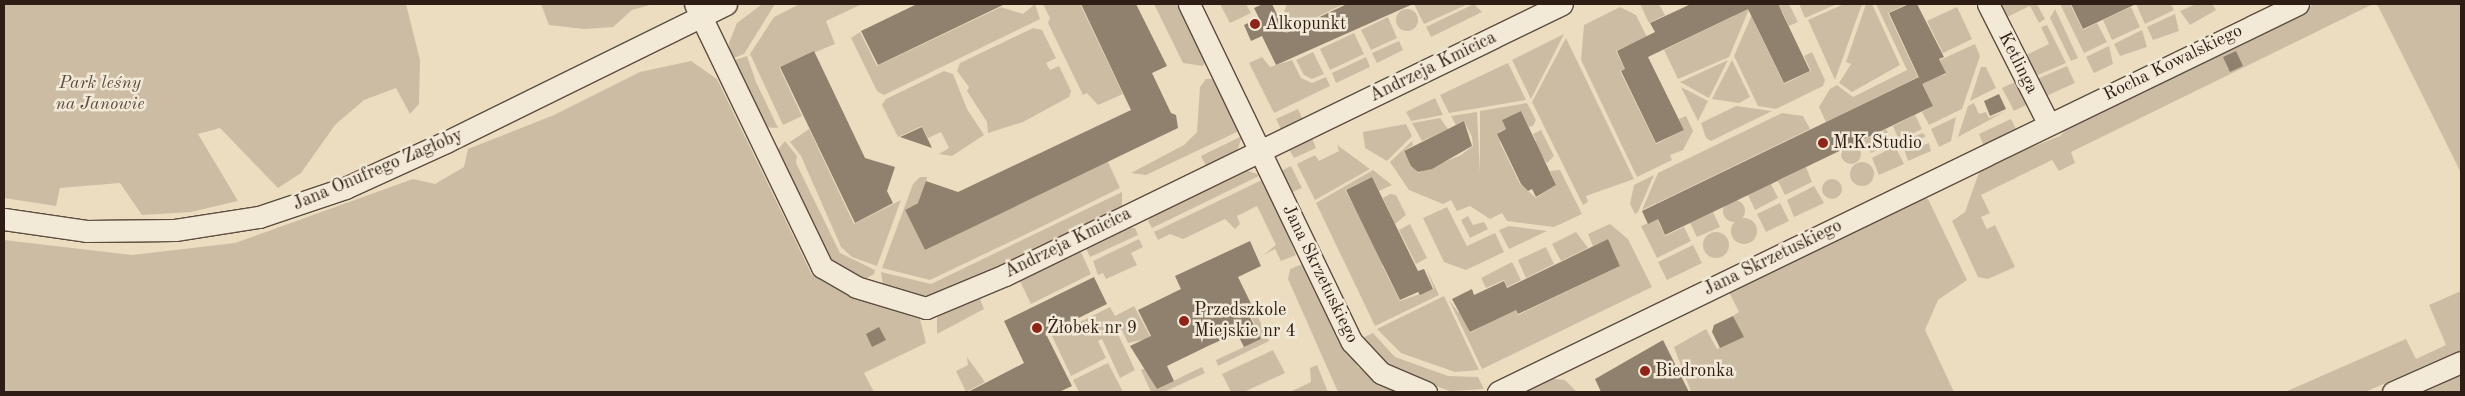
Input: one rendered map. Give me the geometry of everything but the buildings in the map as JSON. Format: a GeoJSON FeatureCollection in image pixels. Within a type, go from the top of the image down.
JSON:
{"type":"FeatureCollection","features":[{"type":"Feature","properties":{"kind":"street","name":"Jana Onufrego Zagłoby"},"geometry":{"type":"LineString","coordinates":[[4,219],[86,231],[175,230],[259,217],[345,188],[446,142],[698,10],[726,4]]}},
{"type":"Feature","properties":{"kind":"street","name":"Jana Skrzetuskiego"},"geometry":{"type":"LineString","coordinates":[[1189,4],[1358,351],[1381,373],[1426,392]]}},
{"type":"Feature","properties":{"kind":"street","name":"Andrzeja Kmicica"},"geometry":{"type":"LineString","coordinates":[[698,10],[822,267],[849,284],[918,308],[961,295],[1562,4]]}},
{"type":"Feature","properties":{"kind":"street","name":"Ketlinga"},"geometry":{"type":"LineString","coordinates":[[1988,4],[2048,123]]}},
{"type":"Feature","properties":{"kind":"street","name":"Rocha Kowalskiego"},"geometry":{"type":"LineString","coordinates":[[2048,123],[2298,4]]}},
{"type":"Feature","properties":{"kind":"street","name":"Jana Skrzetuskiego"},"geometry":{"type":"LineString","coordinates":[[1498,392],[2048,123]]}},
{"type":"Feature","properties":{"kind":"street"},"geometry":{"type":"LineString","coordinates":[[2392,392],[2461,362]]}},
{"type":"Feature","properties":{"kind":"green space","name":"Park leśny na Janowie"},"geometry":{"type":"Polygon","coordinates":[[[4,4],[406,4],[420,60],[419,104],[410,114],[396,88],[364,100],[335,125],[301,173],[278,188],[220,128],[198,134],[238,201],[191,212],[142,215],[120,183],[60,188],[56,206],[4,198],[4,4]]]}},
{"type":"Feature","properties":{"kind":"green space"},"geometry":{"type":"Polygon","coordinates":[[[541,4],[653,4],[632,10],[613,27],[584,29],[549,25],[541,4]]]}},
{"type":"Feature","properties":{"kind":"green space"},"geometry":{"type":"Polygon","coordinates":[[[775,4],[744,54],[731,59],[729,43],[737,23],[761,5],[775,4]]]}},
{"type":"Feature","properties":{"kind":"green space"},"geometry":{"type":"Polygon","coordinates":[[[800,4],[862,4],[826,21],[835,44],[779,67],[802,116],[783,125],[750,54],[774,17],[800,4]]]}},
{"type":"Feature","properties":{"kind":"green space"},"geometry":{"type":"Polygon","coordinates":[[[1035,4],[1040,19],[884,95],[877,91],[851,38],[860,32],[877,66],[1001,7],[1023,14],[1035,4]]]}},
{"type":"Feature","properties":{"kind":"green space"},"geometry":{"type":"Polygon","coordinates":[[[1043,4],[1080,4],[1123,94],[1098,105],[1087,93],[1083,95],[1048,23],[1050,18],[1043,4]]]}},
{"type":"Feature","properties":{"kind":"green space"},"geometry":{"type":"Polygon","coordinates":[[[1154,4],[1179,4],[1206,60],[1203,66],[1183,63],[1154,4]]]}},
{"type":"Feature","properties":{"kind":"green space"},"geometry":{"type":"Polygon","coordinates":[[[1220,4],[1246,4],[1251,13],[1230,23],[1220,4]]]}},
{"type":"Feature","properties":{"kind":"green space"},"geometry":{"type":"Polygon","coordinates":[[[1287,4],[1344,4],[1288,31],[1294,43],[1279,26],[1287,4]]]}},
{"type":"Feature","properties":{"kind":"green space"},"geometry":{"type":"Polygon","coordinates":[[[1414,4],[1468,4],[1424,24],[1414,4]]]}},
{"type":"Feature","properties":{"kind":"green space"},"geometry":{"type":"Polygon","coordinates":[[[1474,4],[1482,12],[1431,37],[1426,27],[1474,4]]]}},
{"type":"Feature","properties":{"kind":"green space"},"geometry":{"type":"Polygon","coordinates":[[[1640,4],[1659,4],[1665,15],[1649,23],[1640,4]]]}},
{"type":"Feature","properties":{"kind":"green space"},"geometry":{"type":"Polygon","coordinates":[[[1738,4],[1756,4],[1750,7],[1729,57],[1678,79],[1664,50],[1734,16],[1730,8],[1738,4]]]}},
{"type":"Feature","properties":{"kind":"green space"},"geometry":{"type":"Polygon","coordinates":[[[1767,4],[1789,4],[1798,22],[1789,26],[1782,11],[1755,24],[1784,84],[1811,71],[1804,56],[1812,52],[1825,80],[1823,86],[1776,109],[1758,106],[1734,56],[1754,10],[1767,4]]]}},
{"type":"Feature","properties":{"kind":"green space"},"geometry":{"type":"Polygon","coordinates":[[[1799,4],[1837,4],[1805,18],[1799,4]]]}},
{"type":"Feature","properties":{"kind":"green space"},"geometry":{"type":"Polygon","coordinates":[[[1844,4],[1862,4],[1835,80],[1808,20],[1844,4]]]}},
{"type":"Feature","properties":{"kind":"green space"},"geometry":{"type":"Polygon","coordinates":[[[1866,4],[1872,4],[1900,65],[1852,92],[1839,83],[1851,64],[1846,62],[1866,4]]]}},
{"type":"Feature","properties":{"kind":"green space"},"geometry":{"type":"Polygon","coordinates":[[[1876,4],[1907,4],[1888,13],[1918,77],[1826,122],[1819,107],[1830,89],[1837,85],[1853,97],[1907,70],[1876,4]]]}},
{"type":"Feature","properties":{"kind":"green space"},"geometry":{"type":"Polygon","coordinates":[[[1998,4],[2037,4],[2045,19],[2039,23],[2030,6],[2007,17],[2012,28],[1998,4]]]}},
{"type":"Feature","properties":{"kind":"green space"},"geometry":{"type":"Polygon","coordinates":[[[2060,4],[2070,4],[2083,30],[2097,23],[2107,42],[2084,53],[2060,4]]]}},
{"type":"Feature","properties":{"kind":"green space"},"geometry":{"type":"Polygon","coordinates":[[[2136,4],[2171,4],[2174,10],[2145,24],[2136,4]]]}},
{"type":"Feature","properties":{"kind":"green space"},"geometry":{"type":"Polygon","coordinates":[[[2196,4],[2212,4],[2216,10],[2190,25],[2180,11],[2196,4]]]}},
{"type":"Feature","properties":{"kind":"green space"},"geometry":{"type":"Polygon","coordinates":[[[2315,4],[2373,4],[2071,152],[2075,163],[2059,171],[2052,160],[1981,195],[1990,213],[1981,217],[1987,229],[1995,225],[2015,267],[1988,279],[1978,277],[1952,221],[1965,212],[1981,167],[2060,136],[2070,125],[2315,4]]]}},
{"type":"Feature","properties":{"kind":"green space"},"geometry":{"type":"Polygon","coordinates":[[[2377,4],[2461,4],[2461,173],[2408,66],[2377,4]]]}},
{"type":"Feature","properties":{"kind":"green space"},"geometry":{"type":"Polygon","coordinates":[[[1620,7],[1636,15],[1647,37],[1616,51],[1625,69],[1620,71],[1656,144],[1684,130],[1679,119],[1686,116],[1693,131],[1683,150],[1670,155],[1672,160],[1637,177],[1581,60],[1584,25],[1620,7]]]}},
{"type":"Feature","properties":{"kind":"green space"},"geometry":{"type":"Polygon","coordinates":[[[1957,7],[1972,39],[1943,53],[1927,21],[1957,7]]]}},
{"type":"Feature","properties":{"kind":"green space"},"geometry":{"type":"Polygon","coordinates":[[[2131,7],[2140,27],[2112,40],[2103,20],[2131,7]]]}},
{"type":"Feature","properties":{"kind":"green space"},"geometry":{"type":"Polygon","coordinates":[[[1407,9],[1415,12],[1418,20],[1415,28],[1407,31],[1399,28],[1396,20],[1399,12],[1407,9]]]}},
{"type":"Feature","properties":{"kind":"green space"},"geometry":{"type":"Polygon","coordinates":[[[2055,9],[2078,58],[2071,61],[2050,18],[2055,9]]]}},
{"type":"Feature","properties":{"kind":"green space"},"geometry":{"type":"Polygon","coordinates":[[[2175,14],[2179,31],[2153,40],[2147,27],[2175,14]]]}},
{"type":"Feature","properties":{"kind":"green space"},"geometry":{"type":"Polygon","coordinates":[[[1388,17],[1397,38],[1371,50],[1361,30],[1388,17]]]}},
{"type":"Feature","properties":{"kind":"green space"},"geometry":{"type":"Polygon","coordinates":[[[2047,25],[2066,63],[2033,77],[2019,45],[2026,55],[2049,44],[2041,27],[2047,25]]]}},
{"type":"Feature","properties":{"kind":"green space"},"geometry":{"type":"Polygon","coordinates":[[[1033,28],[1042,30],[1056,58],[1046,63],[1050,70],[1059,66],[1071,91],[1069,97],[1023,122],[988,133],[987,122],[967,91],[969,87],[957,71],[960,63],[1033,28]]]}},
{"type":"Feature","properties":{"kind":"green space"},"geometry":{"type":"Polygon","coordinates":[[[2142,30],[2147,47],[2120,56],[2114,44],[2142,30]]]}},
{"type":"Feature","properties":{"kind":"green space"},"geometry":{"type":"Polygon","coordinates":[[[1354,33],[1364,54],[1330,70],[1320,49],[1354,33]]]}},
{"type":"Feature","properties":{"kind":"green space"},"geometry":{"type":"Polygon","coordinates":[[[1564,34],[1531,99],[1512,60],[1564,34]]]}},
{"type":"Feature","properties":{"kind":"green space"},"geometry":{"type":"Polygon","coordinates":[[[1566,38],[1634,179],[1586,196],[1588,202],[1583,205],[1532,102],[1566,38]]]}},
{"type":"Feature","properties":{"kind":"green space"},"geometry":{"type":"Polygon","coordinates":[[[1399,41],[1403,50],[1377,63],[1372,53],[1399,41]]]}},
{"type":"Feature","properties":{"kind":"green space"},"geometry":{"type":"Polygon","coordinates":[[[1975,44],[1980,56],[1962,109],[1929,125],[1922,112],[1933,106],[1922,82],[1946,74],[1940,60],[1975,44]]]}},
{"type":"Feature","properties":{"kind":"green space"},"geometry":{"type":"Polygon","coordinates":[[[2109,46],[2113,64],[2094,73],[2086,57],[2109,46]]]}},
{"type":"Feature","properties":{"kind":"green space"},"geometry":{"type":"Polygon","coordinates":[[[1313,52],[1324,74],[1312,79],[1304,75],[1296,60],[1313,52]]]}},
{"type":"Feature","properties":{"kind":"green space"},"geometry":{"type":"Polygon","coordinates":[[[747,56],[756,82],[778,128],[762,127],[732,61],[747,56]]]}},
{"type":"Feature","properties":{"kind":"green space"},"geometry":{"type":"Polygon","coordinates":[[[1262,57],[1270,67],[1292,60],[1301,78],[1312,83],[1326,77],[1330,86],[1274,113],[1249,63],[1262,57]]]}},
{"type":"Feature","properties":{"kind":"green space"},"geometry":{"type":"Polygon","coordinates":[[[1366,57],[1370,67],[1336,83],[1332,73],[1366,57]]]}},
{"type":"Feature","properties":{"kind":"green space"},"geometry":{"type":"Polygon","coordinates":[[[1728,60],[1709,98],[1680,82],[1728,60]]]}},
{"type":"Feature","properties":{"kind":"green space"},"geometry":{"type":"Polygon","coordinates":[[[1732,60],[1750,97],[1739,103],[1712,99],[1732,60]]]}},
{"type":"Feature","properties":{"kind":"green space"},"geometry":{"type":"Polygon","coordinates":[[[691,61],[717,79],[812,275],[850,295],[920,319],[926,343],[864,373],[874,392],[4,392],[4,240],[132,255],[235,243],[413,179],[435,184],[464,167],[468,149],[554,115],[640,72],[691,61]]]}},
{"type":"Feature","properties":{"kind":"green space"},"geometry":{"type":"Polygon","coordinates":[[[1508,63],[1526,100],[1449,113],[1440,95],[1508,63]]]}},
{"type":"Feature","properties":{"kind":"green space"},"geometry":{"type":"Polygon","coordinates":[[[2067,66],[2075,83],[2044,97],[2035,80],[2067,66]]]}},
{"type":"Feature","properties":{"kind":"green space"},"geometry":{"type":"Polygon","coordinates":[[[1981,67],[1986,67],[1996,88],[1970,101],[1981,67]]]}},
{"type":"Feature","properties":{"kind":"green space"},"geometry":{"type":"Polygon","coordinates":[[[944,71],[953,74],[967,109],[984,135],[952,156],[939,154],[949,148],[941,132],[928,138],[922,126],[898,137],[882,105],[886,99],[944,71]]]}},
{"type":"Feature","properties":{"kind":"green space"},"geometry":{"type":"Polygon","coordinates":[[[1206,79],[1215,79],[1241,130],[1146,175],[1131,173],[1184,145],[1197,132],[1200,87],[1206,79]]]}},
{"type":"Feature","properties":{"kind":"green space"},"geometry":{"type":"Polygon","coordinates":[[[2015,82],[2026,105],[2014,111],[2002,88],[2015,82]]]}},
{"type":"Feature","properties":{"kind":"green space"},"geometry":{"type":"Polygon","coordinates":[[[1681,87],[1708,101],[1698,121],[1681,87]]]}},
{"type":"Feature","properties":{"kind":"green space"},"geometry":{"type":"Polygon","coordinates":[[[1435,98],[1443,115],[1411,121],[1406,112],[1435,98]]]}},
{"type":"Feature","properties":{"kind":"green space"},"geometry":{"type":"Polygon","coordinates":[[[1527,103],[1536,120],[1533,126],[1529,127],[1521,111],[1502,120],[1506,129],[1499,132],[1500,143],[1520,184],[1536,198],[1556,185],[1550,171],[1560,170],[1582,214],[1554,227],[1507,221],[1502,213],[1490,219],[1470,206],[1457,211],[1451,200],[1443,204],[1409,190],[1390,162],[1412,141],[1413,145],[1403,151],[1418,173],[1461,155],[1473,146],[1472,137],[1464,121],[1456,125],[1451,116],[1477,112],[1480,173],[1480,111],[1527,103]]]}},
{"type":"Feature","properties":{"kind":"green space"},"geometry":{"type":"Polygon","coordinates":[[[1974,103],[1979,114],[1986,112],[1989,118],[2006,111],[1958,137],[1968,106],[1974,103]]]}},
{"type":"Feature","properties":{"kind":"green space"},"geometry":{"type":"Polygon","coordinates":[[[1736,106],[1772,111],[1711,141],[1706,138],[1701,123],[1736,106]]]}},
{"type":"Feature","properties":{"kind":"green space"},"geometry":{"type":"Polygon","coordinates":[[[1298,109],[1303,120],[1282,131],[1276,119],[1298,109]]]}},
{"type":"Feature","properties":{"kind":"green space"},"geometry":{"type":"Polygon","coordinates":[[[1782,113],[1803,116],[1810,129],[1657,203],[1664,217],[1658,221],[1665,236],[1684,227],[1691,241],[1657,258],[1641,226],[1663,217],[1656,203],[1642,210],[1658,173],[1782,113]]]}},
{"type":"Feature","properties":{"kind":"green space"},"geometry":{"type":"Polygon","coordinates":[[[1915,115],[1922,129],[1899,140],[1893,126],[1915,115]]]}},
{"type":"Feature","properties":{"kind":"green space"},"geometry":{"type":"Polygon","coordinates":[[[1956,117],[1951,141],[1939,147],[1931,129],[1956,117]]]}},
{"type":"Feature","properties":{"kind":"green space"},"geometry":{"type":"Polygon","coordinates":[[[1440,118],[1448,129],[1422,141],[1412,123],[1440,118]]]}},
{"type":"Feature","properties":{"kind":"green space"},"geometry":{"type":"Polygon","coordinates":[[[2011,119],[2017,131],[1984,146],[1979,134],[2011,119]]]}},
{"type":"Feature","properties":{"kind":"green space"},"geometry":{"type":"Polygon","coordinates":[[[1406,124],[1412,136],[1387,161],[1365,148],[1363,132],[1406,124]]]}},
{"type":"Feature","properties":{"kind":"green space"},"geometry":{"type":"Polygon","coordinates":[[[809,129],[854,224],[901,200],[877,266],[852,257],[841,247],[801,156],[790,142],[809,129]]]}},
{"type":"Feature","properties":{"kind":"green space"},"geometry":{"type":"Polygon","coordinates":[[[1886,129],[1893,143],[1871,153],[1864,140],[1886,129]]]}},
{"type":"Feature","properties":{"kind":"green space"},"geometry":{"type":"Polygon","coordinates":[[[1541,130],[1554,156],[1547,163],[1532,144],[1536,141],[1533,134],[1541,130]]]}},
{"type":"Feature","properties":{"kind":"green space"},"geometry":{"type":"Polygon","coordinates":[[[1922,133],[1926,136],[1921,139],[1924,145],[1929,143],[1931,151],[1908,161],[1902,143],[1922,133]]]}},
{"type":"Feature","properties":{"kind":"green space"},"geometry":{"type":"Polygon","coordinates":[[[1242,136],[1237,152],[1207,168],[1201,156],[1242,136]]]}},
{"type":"Feature","properties":{"kind":"green space"},"geometry":{"type":"Polygon","coordinates":[[[1311,136],[1316,148],[1294,158],[1288,147],[1311,136]]]}},
{"type":"Feature","properties":{"kind":"green space"},"geometry":{"type":"Polygon","coordinates":[[[785,141],[797,156],[796,163],[840,253],[875,270],[874,274],[862,281],[834,268],[775,153],[785,141]]]}},
{"type":"Feature","properties":{"kind":"green space"},"geometry":{"type":"Polygon","coordinates":[[[1851,144],[1858,147],[1861,154],[1858,161],[1851,164],[1844,161],[1841,154],[1844,147],[1851,144]]]}},
{"type":"Feature","properties":{"kind":"green space"},"geometry":{"type":"Polygon","coordinates":[[[1337,145],[1370,169],[1315,200],[1297,164],[1315,155],[1319,161],[1339,151],[1337,145]]]}},
{"type":"Feature","properties":{"kind":"green space"},"geometry":{"type":"Polygon","coordinates":[[[1895,146],[1904,164],[1879,175],[1872,158],[1895,146]]]}},
{"type":"Feature","properties":{"kind":"green space"},"geometry":{"type":"Polygon","coordinates":[[[1107,160],[1120,188],[1043,226],[930,280],[882,268],[913,184],[920,177],[927,177],[921,201],[905,210],[925,250],[1107,160]]]}},
{"type":"Feature","properties":{"kind":"green space"},"geometry":{"type":"Polygon","coordinates":[[[1862,162],[1870,166],[1874,174],[1870,182],[1862,186],[1854,182],[1850,174],[1854,166],[1862,162]]]}},
{"type":"Feature","properties":{"kind":"green space"},"geometry":{"type":"Polygon","coordinates":[[[1291,166],[1302,188],[1290,193],[1279,172],[1291,166]]]}},
{"type":"Feature","properties":{"kind":"green space"},"geometry":{"type":"Polygon","coordinates":[[[1806,167],[1812,182],[1785,195],[1778,181],[1806,167]]]}},
{"type":"Feature","properties":{"kind":"green space"},"geometry":{"type":"Polygon","coordinates":[[[1242,169],[1261,175],[1152,228],[1148,221],[1154,212],[1242,169]]]}},
{"type":"Feature","properties":{"kind":"green space"},"geometry":{"type":"Polygon","coordinates":[[[1373,170],[1392,185],[1379,191],[1372,177],[1345,190],[1385,263],[1382,265],[1400,301],[1434,289],[1426,268],[1439,295],[1375,326],[1316,203],[1373,170]]]}},
{"type":"Feature","properties":{"kind":"green space"},"geometry":{"type":"Polygon","coordinates":[[[1654,175],[1638,212],[1635,214],[1630,204],[1634,185],[1654,175]]]}},
{"type":"Feature","properties":{"kind":"green space"},"geometry":{"type":"Polygon","coordinates":[[[1264,179],[1296,255],[1281,261],[1275,249],[1262,256],[1276,245],[1257,206],[1237,216],[1240,224],[1235,229],[1225,219],[1183,239],[1170,234],[1158,240],[1154,232],[1264,179]]]}},
{"type":"Feature","properties":{"kind":"green space"},"geometry":{"type":"Polygon","coordinates":[[[1832,179],[1839,182],[1842,189],[1839,196],[1832,199],[1825,196],[1822,189],[1825,182],[1832,179]]]}},
{"type":"Feature","properties":{"kind":"green space"},"geometry":{"type":"Polygon","coordinates":[[[1771,184],[1778,198],[1755,210],[1748,195],[1771,184]]]}},
{"type":"Feature","properties":{"kind":"green space"},"geometry":{"type":"Polygon","coordinates":[[[1814,186],[1824,203],[1794,217],[1787,200],[1814,186]]]}},
{"type":"Feature","properties":{"kind":"green space"},"geometry":{"type":"Polygon","coordinates":[[[1122,192],[1122,208],[932,299],[883,288],[881,272],[931,284],[1122,192]]]}},
{"type":"Feature","properties":{"kind":"green space"},"geometry":{"type":"Polygon","coordinates":[[[1390,194],[1396,195],[1406,215],[1395,224],[1383,198],[1390,194]]]}},
{"type":"Feature","properties":{"kind":"green space"},"geometry":{"type":"Polygon","coordinates":[[[1921,197],[1928,199],[1967,280],[1938,300],[1925,330],[1954,392],[1691,392],[1674,347],[1706,329],[1717,349],[1743,337],[1733,316],[1739,312],[1728,290],[1921,197]]]}},
{"type":"Feature","properties":{"kind":"green space"},"geometry":{"type":"Polygon","coordinates":[[[1734,200],[1742,203],[1745,211],[1742,219],[1734,222],[1726,219],[1723,211],[1726,203],[1734,200]]]}},
{"type":"Feature","properties":{"kind":"green space"},"geometry":{"type":"Polygon","coordinates":[[[1780,203],[1789,221],[1766,232],[1757,214],[1780,203]]]}},
{"type":"Feature","properties":{"kind":"green space"},"geometry":{"type":"Polygon","coordinates":[[[1447,207],[1467,246],[1495,233],[1504,252],[1466,270],[1444,262],[1423,218],[1447,207]]]}},
{"type":"Feature","properties":{"kind":"green space"},"geometry":{"type":"Polygon","coordinates":[[[1713,212],[1720,227],[1697,237],[1690,223],[1713,212]]]}},
{"type":"Feature","properties":{"kind":"green space"},"geometry":{"type":"Polygon","coordinates":[[[1468,216],[1473,225],[1484,222],[1488,229],[1470,238],[1461,220],[1468,216]]]}},
{"type":"Feature","properties":{"kind":"green space"},"geometry":{"type":"Polygon","coordinates":[[[1744,218],[1753,222],[1757,231],[1753,240],[1744,244],[1735,240],[1731,231],[1735,222],[1744,218]]]}},
{"type":"Feature","properties":{"kind":"green space"},"geometry":{"type":"Polygon","coordinates":[[[1410,224],[1427,258],[1416,264],[1399,230],[1410,224]]]}},
{"type":"Feature","properties":{"kind":"green space"},"geometry":{"type":"Polygon","coordinates":[[[1610,224],[1628,239],[1652,287],[1482,369],[1449,300],[1459,313],[1463,311],[1470,333],[1515,308],[1518,315],[1620,266],[1608,239],[1593,246],[1588,234],[1610,224]]]}},
{"type":"Feature","properties":{"kind":"green space"},"geometry":{"type":"Polygon","coordinates":[[[1509,226],[1547,231],[1509,249],[1499,230],[1509,226]]]}},
{"type":"Feature","properties":{"kind":"green space"},"geometry":{"type":"Polygon","coordinates":[[[1123,227],[1135,228],[1138,235],[1090,257],[1085,246],[1123,227]]]}},
{"type":"Feature","properties":{"kind":"green space"},"geometry":{"type":"Polygon","coordinates":[[[1576,232],[1588,248],[1561,261],[1552,244],[1576,232]]]}},
{"type":"Feature","properties":{"kind":"green space"},"geometry":{"type":"Polygon","coordinates":[[[1716,232],[1725,236],[1729,245],[1725,254],[1716,258],[1707,254],[1703,245],[1707,236],[1716,232]]]}},
{"type":"Feature","properties":{"kind":"green space"},"geometry":{"type":"Polygon","coordinates":[[[1139,239],[1143,247],[1131,253],[1137,265],[1106,279],[1103,273],[1098,275],[1093,261],[1139,239]]]}},
{"type":"Feature","properties":{"kind":"green space"},"geometry":{"type":"Polygon","coordinates":[[[1693,245],[1702,263],[1667,280],[1658,262],[1693,245]]]}},
{"type":"Feature","properties":{"kind":"green space"},"geometry":{"type":"Polygon","coordinates":[[[1546,247],[1554,264],[1526,278],[1518,260],[1546,247]]]}},
{"type":"Feature","properties":{"kind":"green space"},"geometry":{"type":"Polygon","coordinates":[[[1079,248],[1091,274],[1031,304],[1018,277],[1079,248]]]}},
{"type":"Feature","properties":{"kind":"green space"},"geometry":{"type":"Polygon","coordinates":[[[1512,262],[1521,280],[1507,287],[1504,280],[1486,288],[1481,278],[1512,262]]]}},
{"type":"Feature","properties":{"kind":"green space"},"geometry":{"type":"Polygon","coordinates":[[[1300,265],[1305,266],[1357,366],[1375,382],[1403,392],[1338,392],[1288,279],[1290,269],[1300,265]]]}},
{"type":"Feature","properties":{"kind":"green space"},"geometry":{"type":"Polygon","coordinates":[[[2461,291],[2461,350],[2365,392],[2285,392],[2406,339],[2416,359],[2446,345],[2429,305],[2461,291]]]}},
{"type":"Feature","properties":{"kind":"green space"},"geometry":{"type":"Polygon","coordinates":[[[979,296],[984,309],[937,334],[937,315],[979,296]]]}},
{"type":"Feature","properties":{"kind":"green space"},"geometry":{"type":"Polygon","coordinates":[[[1444,296],[1479,370],[1455,372],[1401,353],[1377,329],[1444,296]]]}},
{"type":"Feature","properties":{"kind":"green space"},"geometry":{"type":"Polygon","coordinates":[[[1134,306],[1151,338],[1128,343],[1122,330],[1117,332],[1135,370],[1120,378],[1102,339],[1098,341],[1106,358],[1071,376],[1052,336],[1110,307],[1115,316],[1134,306]]]}},
{"type":"Feature","properties":{"kind":"green space"},"geometry":{"type":"Polygon","coordinates":[[[1257,315],[1269,341],[1218,366],[1216,360],[1261,339],[1252,318],[1257,315]]]}},
{"type":"Feature","properties":{"kind":"green space"},"geometry":{"type":"Polygon","coordinates":[[[1373,333],[1395,357],[1448,376],[1478,377],[1484,389],[1450,391],[1393,371],[1360,339],[1373,333]]]}},
{"type":"Feature","properties":{"kind":"green space"},"geometry":{"type":"Polygon","coordinates":[[[1273,350],[1285,373],[1244,392],[1231,392],[1222,374],[1273,350]]]}},
{"type":"Feature","properties":{"kind":"green space"},"geometry":{"type":"Polygon","coordinates":[[[967,357],[985,382],[966,392],[956,371],[968,365],[967,357]]]}},
{"type":"Feature","properties":{"kind":"green space"},"geometry":{"type":"Polygon","coordinates":[[[1108,363],[1123,392],[1079,392],[1073,380],[1108,363]]]}},
{"type":"Feature","properties":{"kind":"green space"},"geometry":{"type":"Polygon","coordinates":[[[1317,365],[1328,392],[1290,392],[1311,382],[1310,368],[1317,365]]]}},
{"type":"Feature","properties":{"kind":"green space"},"geometry":{"type":"Polygon","coordinates":[[[1202,367],[1205,373],[1164,392],[1151,392],[1141,370],[1146,368],[1157,389],[1202,367]]]}},
{"type":"Feature","properties":{"kind":"green space"},"geometry":{"type":"Polygon","coordinates":[[[2461,371],[2461,392],[2412,392],[2461,371]]]}},
{"type":"Feature","properties":{"kind":"green space"},"geometry":{"type":"Polygon","coordinates":[[[1546,378],[1565,380],[1577,392],[1513,392],[1546,378]]]}},
{"type":"Feature","properties":{"kind":"place","name":"Alkopunkt"},"geometry":{"type":"Point","coordinates":[1255,24]}},
{"type":"Feature","properties":{"kind":"place","name":"M.K.Studio"},"geometry":{"type":"Point","coordinates":[1823,143]}},
{"type":"Feature","properties":{"kind":"place","name":"Przedszkole Miejskie nr 4"},"geometry":{"type":"Point","coordinates":[1184,321]}},
{"type":"Feature","properties":{"kind":"place","name":"Żłobek nr 9"},"geometry":{"type":"Point","coordinates":[1037,328]}},
{"type":"Feature","properties":{"kind":"place","name":"Biedronka"},"geometry":{"type":"Point","coordinates":[1645,371]}}]}
